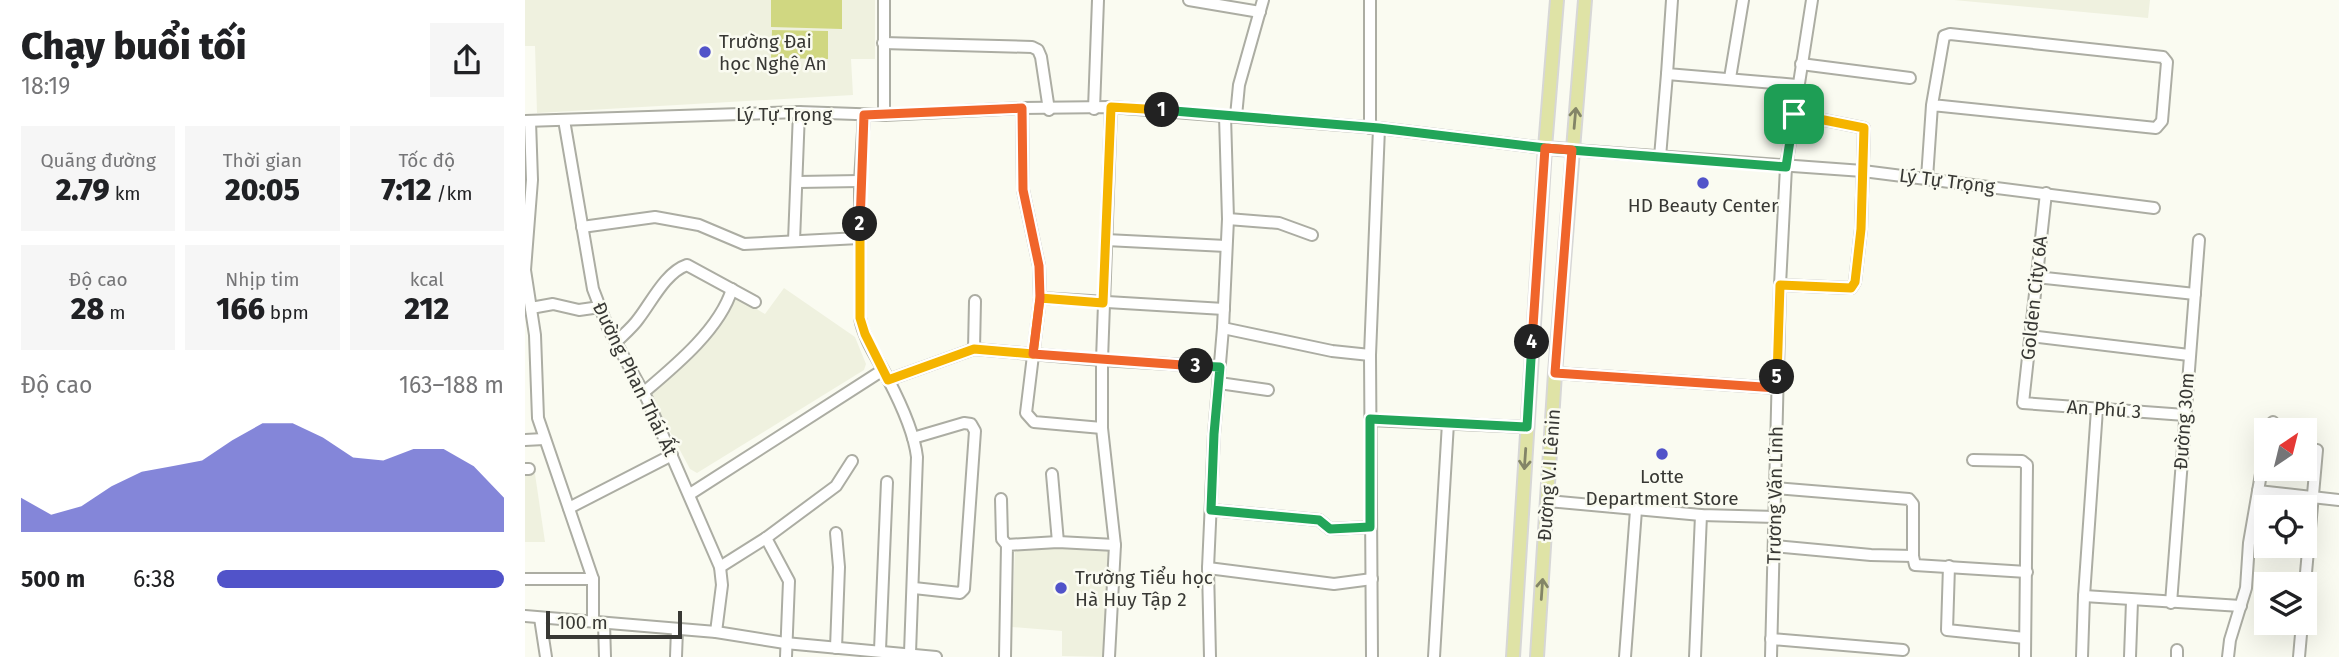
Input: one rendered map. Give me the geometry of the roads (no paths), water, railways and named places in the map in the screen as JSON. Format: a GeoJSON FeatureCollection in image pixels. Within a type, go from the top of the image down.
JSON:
{"type":"FeatureCollection","features":[{"type":"Feature","properties":{"kind":"main road","name":"Đường V.I Lênin"},"geometry":{"type":"LineString","coordinates":[[1513,657],[1557,0]]}},
{"type":"Feature","properties":{"kind":"main road","name":"Đường V.I Lênin"},"geometry":{"type":"LineString","coordinates":[[1537,657],[1555,373],[1585,0]]}},
{"type":"Feature","properties":{"kind":"main road"},"geometry":{"type":"LineString","coordinates":[[1545,148],[1572,150]]}},
{"type":"Feature","properties":{"kind":"street"},"geometry":{"type":"LineString","coordinates":[[884,0],[884,115]]}},
{"type":"Feature","properties":{"kind":"street"},"geometry":{"type":"LineString","coordinates":[[1094,109],[1098,0]]}},
{"type":"Feature","properties":{"kind":"street"},"geometry":{"type":"LineString","coordinates":[[1189,0],[1260,12]]}},
{"type":"Feature","properties":{"kind":"street"},"geometry":{"type":"LineString","coordinates":[[1210,657],[1208,568],[1214,434],[1224,309],[1231,116],[1263,0]]}},
{"type":"Feature","properties":{"kind":"street"},"geometry":{"type":"LineString","coordinates":[[1370,0],[1375,128],[1370,355],[1371,657]]}},
{"type":"Feature","properties":{"kind":"street"},"geometry":{"type":"LineString","coordinates":[[1660,157],[1672,0]]}},
{"type":"Feature","properties":{"kind":"street"},"geometry":{"type":"LineString","coordinates":[[1731,78],[1743,0]]}},
{"type":"Feature","properties":{"kind":"street","name":"Trương Văn Lĩnh"},"geometry":{"type":"LineString","coordinates":[[1771,657],[1780,285],[1786,167],[1812,0]]}},
{"type":"Feature","properties":{"kind":"street"},"geometry":{"type":"LineString","coordinates":[[1927,178],[1932,105],[1942,40],[1947,35],[2163,58],[2167,62],[2162,121],[2157,128],[1932,105]]}},
{"type":"Feature","properties":{"kind":"street"},"geometry":{"type":"LineString","coordinates":[[883,43],[1033,47],[1041,57],[1049,110]]}},
{"type":"Feature","properties":{"kind":"street"},"geometry":{"type":"LineString","coordinates":[[1801,65],[1910,78]]}},
{"type":"Feature","properties":{"kind":"street"},"geometry":{"type":"LineString","coordinates":[[1667,74],[1797,85]]}},
{"type":"Feature","properties":{"kind":"street"},"geometry":{"type":"LineString","coordinates":[[1109,657],[1115,545],[1102,428],[1102,360],[1111,107]]}},
{"type":"Feature","properties":{"kind":"street","name":"Lý Tự Trọng"},"geometry":{"type":"LineString","coordinates":[[528,121],[799,112],[884,115],[1022,108],[1049,110],[1111,107],[1375,128],[1545,148]]}},
{"type":"Feature","properties":{"kind":"street"},"geometry":{"type":"LineString","coordinates":[[1022,108],[1023,190],[1039,258],[1040,298],[1025,410],[1029,419],[1037,423],[1102,428]]}},
{"type":"Feature","properties":{"kind":"street"},"geometry":{"type":"LineString","coordinates":[[795,241],[799,112]]}},
{"type":"Feature","properties":{"kind":"street"},"geometry":{"type":"LineString","coordinates":[[1780,285],[1833,286],[1846,289],[1853,286],[1859,251],[1864,128],[1794,114]]}},
{"type":"Feature","properties":{"kind":"street"},"geometry":{"type":"LineString","coordinates":[[864,115],[860,181],[860,318],[913,438],[917,466],[910,653]]}},
{"type":"Feature","properties":{"kind":"street","name":"Đường Phan Thái Ất"},"geometry":{"type":"LineString","coordinates":[[564,120],[593,289],[690,494],[720,567],[722,585],[716,632]]}},
{"type":"Feature","properties":{"kind":"street"},"geometry":{"type":"LineString","coordinates":[[528,121],[532,180],[525,270],[531,308],[531,391],[544,439],[593,579],[605,657]]}},
{"type":"Feature","properties":{"kind":"street","name":"Lý Tự Trọng"},"geometry":{"type":"LineString","coordinates":[[1572,150],[1863,171],[2154,208]]}},
{"type":"Feature","properties":{"kind":"street"},"geometry":{"type":"LineString","coordinates":[[798,182],[860,181]]}},
{"type":"Feature","properties":{"kind":"street","name":"Golden City 6A"},"geometry":{"type":"LineString","coordinates":[[2024,403],[2035,277],[2046,193]]}},
{"type":"Feature","properties":{"kind":"street"},"geometry":{"type":"LineString","coordinates":[[582,227],[655,217],[699,225],[744,243],[859,238]]}},
{"type":"Feature","properties":{"kind":"street"},"geometry":{"type":"LineString","coordinates":[[1228,219],[1279,223],[1312,235]]}},
{"type":"Feature","properties":{"kind":"street"},"geometry":{"type":"LineString","coordinates":[[1106,240],[1226,246]]}},
{"type":"Feature","properties":{"kind":"street","name":"Đường 30m"},"geometry":{"type":"LineString","coordinates":[[2171,603],[2199,240]]}},
{"type":"Feature","properties":{"kind":"street"},"geometry":{"type":"LineString","coordinates":[[616,342],[638,320],[647,304],[679,267],[687,265],[755,302]]}},
{"type":"Feature","properties":{"kind":"street"},"geometry":{"type":"LineString","coordinates":[[2035,277],[2195,294]]}},
{"type":"Feature","properties":{"kind":"street"},"geometry":{"type":"LineString","coordinates":[[643,393],[709,331],[727,308],[733,289]]}},
{"type":"Feature","properties":{"kind":"street"},"geometry":{"type":"LineString","coordinates":[[1040,298],[1224,309]]}},
{"type":"Feature","properties":{"kind":"street"},"geometry":{"type":"LineString","coordinates":[[974,349],[975,301]]}},
{"type":"Feature","properties":{"kind":"street"},"geometry":{"type":"LineString","coordinates":[[531,308],[553,304],[579,310],[600,307]]}},
{"type":"Feature","properties":{"kind":"street"},"geometry":{"type":"LineString","coordinates":[[1223,328],[1332,351],[1370,355]]}},
{"type":"Feature","properties":{"kind":"street"},"geometry":{"type":"LineString","coordinates":[[2030,336],[2189,355]]}},
{"type":"Feature","properties":{"kind":"street"},"geometry":{"type":"LineString","coordinates":[[690,494],[885,375],[974,349],[1220,367]]}},
{"type":"Feature","properties":{"kind":"street"},"geometry":{"type":"LineString","coordinates":[[1555,373],[1777,388]]}},
{"type":"Feature","properties":{"kind":"street"},"geometry":{"type":"LineString","coordinates":[[1219,383],[1268,390]]}},
{"type":"Feature","properties":{"kind":"street","name":"An Phú 3"},"geometry":{"type":"LineString","coordinates":[[2024,403],[2185,415]]}},
{"type":"Feature","properties":{"kind":"street"},"geometry":{"type":"LineString","coordinates":[[2082,657],[2097,408]]}},
{"type":"Feature","properties":{"kind":"street"},"geometry":{"type":"LineString","coordinates":[[525,417],[538,418]]}},
{"type":"Feature","properties":{"kind":"street"},"geometry":{"type":"LineString","coordinates":[[1370,419],[1527,427]]}},
{"type":"Feature","properties":{"kind":"street"},"geometry":{"type":"LineString","coordinates":[[913,438],[964,423],[971,424],[975,432],[964,589],[960,593],[914,588]]}},
{"type":"Feature","properties":{"kind":"street"},"geometry":{"type":"LineString","coordinates":[[1434,657],[1448,423]]}},
{"type":"Feature","properties":{"kind":"street"},"geometry":{"type":"LineString","coordinates":[[525,440],[544,439]]}},
{"type":"Feature","properties":{"kind":"street"},"geometry":{"type":"LineString","coordinates":[[569,509],[672,455]]}},
{"type":"Feature","properties":{"kind":"street"},"geometry":{"type":"LineString","coordinates":[[1973,460],[2022,461],[2027,465],[2025,657]]}},
{"type":"Feature","properties":{"kind":"street"},"geometry":{"type":"LineString","coordinates":[[720,567],[766,538],[837,486],[852,461]]}},
{"type":"Feature","properties":{"kind":"street"},"geometry":{"type":"LineString","coordinates":[[1052,474],[1058,542]]}},
{"type":"Feature","properties":{"kind":"street"},"geometry":{"type":"LineString","coordinates":[[2228,657],[2246,588],[2249,543],[2260,481]]}},
{"type":"Feature","properties":{"kind":"street"},"geometry":{"type":"LineString","coordinates":[[880,650],[887,482]]}},
{"type":"Feature","properties":{"kind":"street"},"geometry":{"type":"LineString","coordinates":[[1775,488],[1910,500],[1913,504],[1913,563],[1919,567],[1949,566],[2027,572]]}},
{"type":"Feature","properties":{"kind":"street"},"geometry":{"type":"LineString","coordinates":[[2258,491],[2293,495]]}},
{"type":"Feature","properties":{"kind":"street"},"geometry":{"type":"LineString","coordinates":[[2317,498],[2339,500]]}},
{"type":"Feature","properties":{"kind":"street"},"geometry":{"type":"LineString","coordinates":[[1002,499],[1002,539],[1007,545],[1005,657]]}},
{"type":"Feature","properties":{"kind":"street"},"geometry":{"type":"LineString","coordinates":[[1548,501],[1701,515],[1776,517]]}},
{"type":"Feature","properties":{"kind":"street"},"geometry":{"type":"LineString","coordinates":[[1211,510],[1319,520],[1330,529],[1370,527]]}},
{"type":"Feature","properties":{"kind":"street"},"geometry":{"type":"LineString","coordinates":[[1625,657],[1636,510]]}},
{"type":"Feature","properties":{"kind":"street"},"geometry":{"type":"LineString","coordinates":[[1695,657],[1701,515]]}},
{"type":"Feature","properties":{"kind":"street"},"geometry":{"type":"LineString","coordinates":[[836,533],[839,567],[836,648]]}},
{"type":"Feature","properties":{"kind":"street"},"geometry":{"type":"LineString","coordinates":[[766,538],[789,581],[786,657]]}},
{"type":"Feature","properties":{"kind":"street"},"geometry":{"type":"LineString","coordinates":[[1007,545],[1058,542],[1115,545]]}},
{"type":"Feature","properties":{"kind":"street"},"geometry":{"type":"LineString","coordinates":[[1774,546],[1913,556]]}},
{"type":"Feature","properties":{"kind":"street"},"geometry":{"type":"LineString","coordinates":[[1949,566],[1947,630],[2025,638]]}},
{"type":"Feature","properties":{"kind":"street"},"geometry":{"type":"LineString","coordinates":[[1208,568],[1334,584],[1372,579]]}},
{"type":"Feature","properties":{"kind":"street"},"geometry":{"type":"LineString","coordinates":[[525,579],[593,579]]}},
{"type":"Feature","properties":{"kind":"street"},"geometry":{"type":"LineString","coordinates":[[2084,596],[2241,606]]}},
{"type":"Feature","properties":{"kind":"street"},"geometry":{"type":"LineString","coordinates":[[2130,657],[2133,601]]}},
{"type":"Feature","properties":{"kind":"street"},"geometry":{"type":"LineString","coordinates":[[525,616],[716,632],[785,643],[936,657]]}},
{"type":"Feature","properties":{"kind":"street"},"geometry":{"type":"LineString","coordinates":[[540,618],[545,657]]}},
{"type":"Feature","properties":{"kind":"street"},"geometry":{"type":"LineString","coordinates":[[677,629],[677,657]]}},
{"type":"Feature","properties":{"kind":"street"},"geometry":{"type":"LineString","coordinates":[[2299,657],[2301,635]]}},
{"type":"Feature","properties":{"kind":"street"},"geometry":{"type":"LineString","coordinates":[[1771,639],[1903,650]]}},
{"type":"Feature","properties":{"kind":"place","name":"Trường Đại học Nghệ An"},"geometry":{"type":"Point","coordinates":[705,52]}},
{"type":"Feature","properties":{"kind":"place","name":"HD Beauty Center"},"geometry":{"type":"Point","coordinates":[1703,183]}},
{"type":"Feature","properties":{"kind":"place","name":"Lotte Department Store"},"geometry":{"type":"Point","coordinates":[1662,454]}},
{"type":"Feature","properties":{"kind":"place","name":"Trường Tiểu học Hà Huy Tập 2"},"geometry":{"type":"Point","coordinates":[1061,588]}}]}
